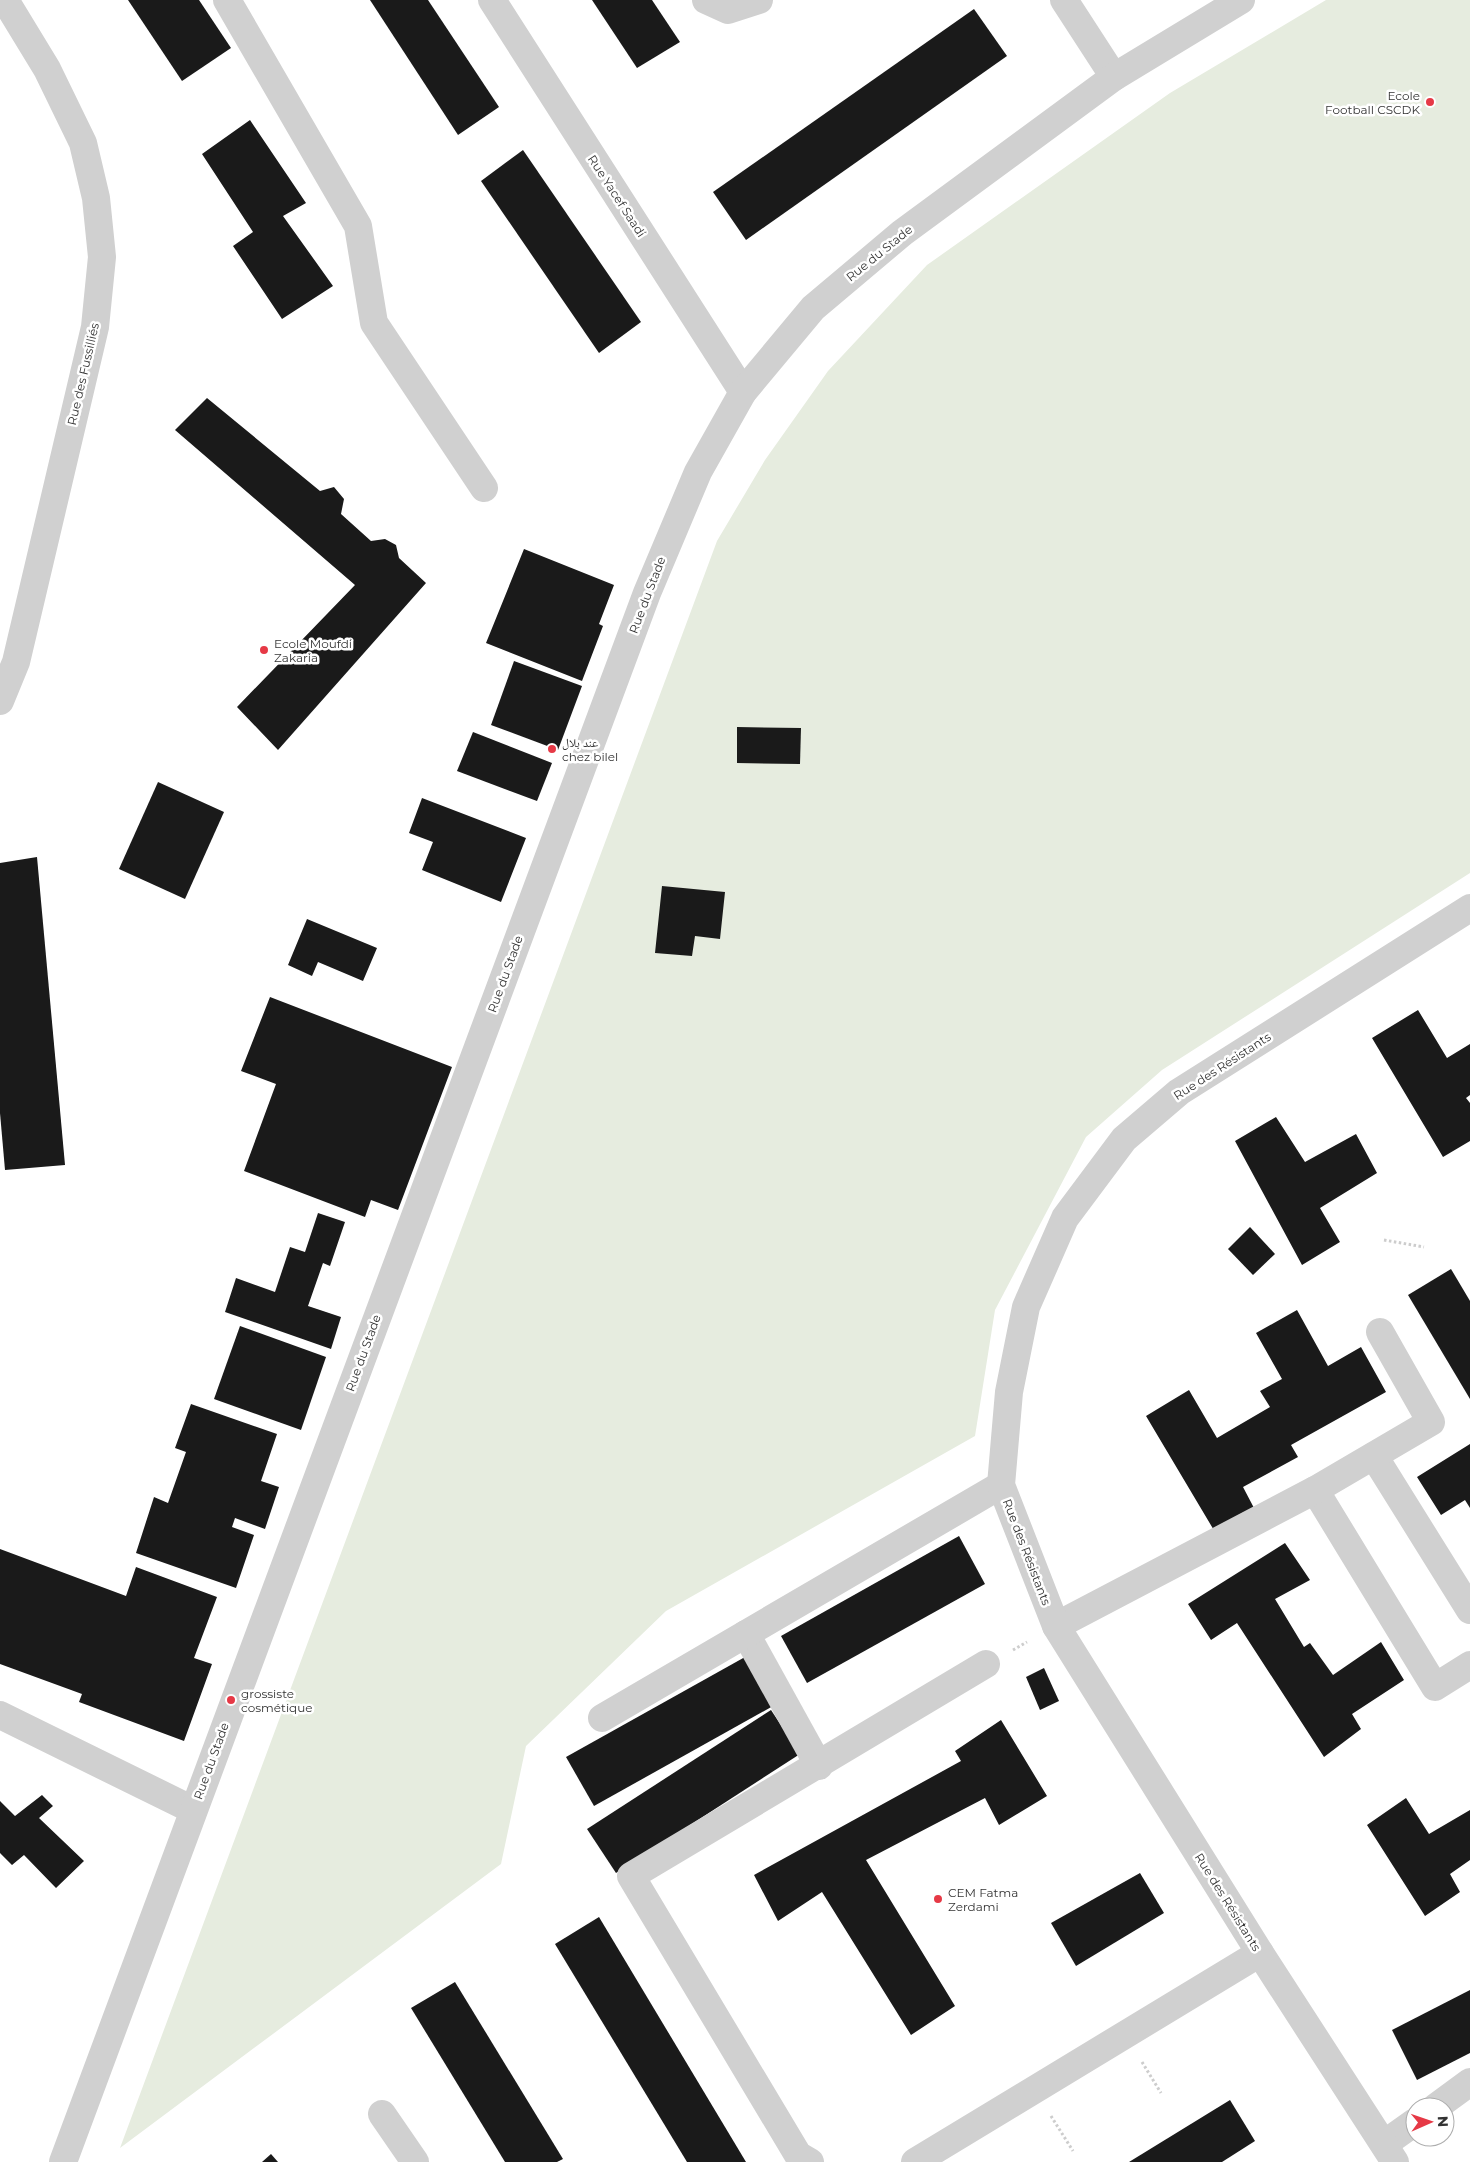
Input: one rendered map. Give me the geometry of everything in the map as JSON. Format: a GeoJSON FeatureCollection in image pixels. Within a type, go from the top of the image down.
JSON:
{"type":"FeatureCollection","features":[{"type":"Feature","properties":{"kind":"street","name":"Rue des Fussilliés"},"geometry":{"type":"LineString","coordinates":[[0,701],[16,662],[95,327],[102,257],[96,198],[83,143],[47,69],[5,0]]}},
{"type":"Feature","properties":{"kind":"street"},"geometry":{"type":"LineString","coordinates":[[227,0],[358,226],[374,323],[484,488]]}},
{"type":"Feature","properties":{"kind":"street","name":"Rue Yacef Saadi"},"geometry":{"type":"LineString","coordinates":[[492,0],[743,392]]}},
{"type":"Feature","properties":{"kind":"street"},"geometry":{"type":"LineString","coordinates":[[706,0],[728,10],[759,0]]}},
{"type":"Feature","properties":{"kind":"street"},"geometry":{"type":"LineString","coordinates":[[1064,0],[1114,77]]}},
{"type":"Feature","properties":{"kind":"street","name":"Rue du Stade"},"geometry":{"type":"LineString","coordinates":[[63,2162],[647,593],[698,472],[743,392],[813,308],[902,233],[1114,77],[1241,0]]}},
{"type":"Feature","properties":{"kind":"street","name":"Rue des Résistants"},"geometry":{"type":"LineString","coordinates":[[1389,2153],[1260,1953],[1056,1626],[1001,1485],[1009,1392],[1026,1307],[1065,1218],[1124,1139],[1180,1092],[1470,908]]}},
{"type":"Feature","properties":{"kind":"street"},"geometry":{"type":"LineString","coordinates":[[1056,1626],[1315,1490],[1431,1422],[1380,1332]]}},
{"type":"Feature","properties":{"kind":"street"},"geometry":{"type":"LineString","coordinates":[[1374,1456],[1470,1610]]}},
{"type":"Feature","properties":{"kind":"street"},"geometry":{"type":"LineString","coordinates":[[602,1718],[1001,1485]]}},
{"type":"Feature","properties":{"kind":"street"},"geometry":{"type":"LineString","coordinates":[[1315,1490],[1435,1687],[1470,1664]]}},
{"type":"Feature","properties":{"kind":"street"},"geometry":{"type":"LineString","coordinates":[[746,1634],[818,1766]]}},
{"type":"Feature","properties":{"kind":"street"},"geometry":{"type":"LineString","coordinates":[[810,2162],[798,2155],[631,1876],[986,1664]]}},
{"type":"Feature","properties":{"kind":"street"},"geometry":{"type":"LineString","coordinates":[[0,1715],[193,1810]]}},
{"type":"Feature","properties":{"kind":"street"},"geometry":{"type":"LineString","coordinates":[[914,2162],[1260,1953]]}},
{"type":"Feature","properties":{"kind":"street"},"geometry":{"type":"LineString","coordinates":[[1450,2097],[1470,2082]]}},
{"type":"Feature","properties":{"kind":"street"},"geometry":{"type":"LineString","coordinates":[[382,2114],[415,2162]]}},
{"type":"Feature","properties":{"kind":"street"},"geometry":{"type":"LineString","coordinates":[[1389,2153],[1405,2134]]}},
{"type":"Feature","properties":{"kind":"path"},"geometry":{"type":"LineString","coordinates":[[1384,1240],[1424,1247]]}},
{"type":"Feature","properties":{"kind":"path"},"geometry":{"type":"LineString","coordinates":[[986,1664],[1056,1626]]}},
{"type":"Feature","properties":{"kind":"path"},"geometry":{"type":"LineString","coordinates":[[1035,2089],[1073,2151]]}},
{"type":"Feature","properties":{"kind":"shaded area"},"geometry":{"type":"Polygon","coordinates":[[[1326,0],[1470,0],[1470,873],[1162,1070],[1086,1137],[995,1310],[975,1436],[666,1611],[526,1746],[501,1864],[120,2148],[717,541],[765,460],[828,371],[927,265],[1170,93],[1326,0]]]}},
{"type":"Feature","properties":{"kind":"building"},"geometry":{"type":"Polygon","coordinates":[[[128,0],[199,0],[231,48],[182,81],[128,0]]]}},
{"type":"Feature","properties":{"kind":"building"},"geometry":{"type":"Polygon","coordinates":[[[370,0],[428,0],[499,107],[458,135],[370,0]]]}},
{"type":"Feature","properties":{"kind":"building"},"geometry":{"type":"Polygon","coordinates":[[[592,0],[652,0],[680,42],[637,68],[592,0]]]}},
{"type":"Feature","properties":{"kind":"building"},"geometry":{"type":"Polygon","coordinates":[[[974,9],[1007,56],[746,240],[713,192],[974,9]]]}},
{"type":"Feature","properties":{"kind":"building"},"geometry":{"type":"Polygon","coordinates":[[[250,120],[306,203],[283,216],[333,286],[282,319],[233,246],[253,232],[202,154],[250,120]]]}},
{"type":"Feature","properties":{"kind":"building"},"geometry":{"type":"Polygon","coordinates":[[[523,150],[641,322],[599,353],[481,181],[523,150]]]}},
{"type":"Feature","properties":{"kind":"building"},"geometry":{"type":"Polygon","coordinates":[[[207,398],[320,491],[334,487],[344,499],[341,514],[371,541],[385,539],[396,545],[399,558],[426,583],[278,750],[237,707],[355,585],[175,430],[207,398]]]}},
{"type":"Feature","properties":{"kind":"building"},"geometry":{"type":"Polygon","coordinates":[[[524,549],[614,585],[599,624],[603,626],[582,681],[486,643],[524,549]]]}},
{"type":"Feature","properties":{"kind":"building"},"geometry":{"type":"Polygon","coordinates":[[[514,661],[582,686],[558,750],[491,725],[514,661]]]}},
{"type":"Feature","properties":{"kind":"building"},"geometry":{"type":"Polygon","coordinates":[[[737,727],[801,728],[800,764],[737,763],[737,727]]]}},
{"type":"Feature","properties":{"kind":"building"},"geometry":{"type":"Polygon","coordinates":[[[473,732],[552,763],[537,801],[457,771],[473,732]]]}},
{"type":"Feature","properties":{"kind":"building"},"geometry":{"type":"Polygon","coordinates":[[[158,782],[224,812],[185,899],[119,869],[158,782]]]}},
{"type":"Feature","properties":{"kind":"building"},"geometry":{"type":"Polygon","coordinates":[[[422,798],[526,838],[501,902],[422,870],[433,842],[409,833],[422,798]]]}},
{"type":"Feature","properties":{"kind":"building"},"geometry":{"type":"Polygon","coordinates":[[[37,857],[65,1165],[5,1170],[0,1113],[0,863],[37,857]]]}},
{"type":"Feature","properties":{"kind":"building"},"geometry":{"type":"Polygon","coordinates":[[[662,886],[725,892],[720,939],[695,936],[692,956],[655,953],[662,886]]]}},
{"type":"Feature","properties":{"kind":"building"},"geometry":{"type":"Polygon","coordinates":[[[307,919],[377,948],[363,981],[318,962],[312,976],[288,965],[307,919]]]}},
{"type":"Feature","properties":{"kind":"building"},"geometry":{"type":"Polygon","coordinates":[[[270,997],[452,1067],[398,1210],[371,1200],[365,1217],[244,1171],[276,1084],[241,1071],[270,997]]]}},
{"type":"Feature","properties":{"kind":"building"},"geometry":{"type":"Polygon","coordinates":[[[1418,1010],[1447,1058],[1470,1044],[1470,1095],[1466,1098],[1470,1103],[1470,1141],[1443,1157],[1372,1038],[1418,1010]]]}},
{"type":"Feature","properties":{"kind":"building"},"geometry":{"type":"Polygon","coordinates":[[[1276,1117],[1305,1162],[1356,1134],[1377,1173],[1320,1208],[1340,1242],[1302,1265],[1235,1141],[1276,1117]]]}},
{"type":"Feature","properties":{"kind":"building"},"geometry":{"type":"Polygon","coordinates":[[[318,1213],[345,1222],[330,1266],[323,1263],[308,1306],[341,1317],[331,1349],[225,1312],[236,1278],[275,1292],[290,1247],[305,1252],[318,1213]]]}},
{"type":"Feature","properties":{"kind":"building"},"geometry":{"type":"Polygon","coordinates":[[[1250,1227],[1275,1254],[1253,1275],[1228,1249],[1250,1227]]]}},
{"type":"Feature","properties":{"kind":"building"},"geometry":{"type":"Polygon","coordinates":[[[1451,1269],[1470,1301],[1470,1399],[1408,1295],[1451,1269]]]}},
{"type":"Feature","properties":{"kind":"building"},"geometry":{"type":"Polygon","coordinates":[[[1297,1310],[1328,1366],[1361,1347],[1386,1392],[1291,1445],[1298,1457],[1243,1487],[1254,1508],[1215,1532],[1146,1416],[1189,1390],[1217,1438],[1270,1407],[1260,1391],[1282,1379],[1256,1333],[1297,1310]]]}},
{"type":"Feature","properties":{"kind":"building"},"geometry":{"type":"Polygon","coordinates":[[[240,1326],[326,1357],[301,1430],[214,1399],[240,1326]]]}},
{"type":"Feature","properties":{"kind":"building"},"geometry":{"type":"Polygon","coordinates":[[[191,1404],[277,1434],[261,1481],[279,1487],[265,1529],[235,1518],[232,1527],[254,1535],[236,1588],[136,1553],[154,1497],[168,1503],[186,1452],[175,1448],[191,1404]]]}},
{"type":"Feature","properties":{"kind":"building"},"geometry":{"type":"Polygon","coordinates":[[[1470,1444],[1470,1508],[1465,1500],[1441,1515],[1417,1477],[1470,1444]]]}},
{"type":"Feature","properties":{"kind":"building"},"geometry":{"type":"Polygon","coordinates":[[[959,1536],[985,1584],[807,1683],[781,1636],[959,1536]]]}},
{"type":"Feature","properties":{"kind":"building"},"geometry":{"type":"Polygon","coordinates":[[[1285,1543],[1310,1580],[1275,1599],[1304,1647],[1310,1643],[1333,1675],[1381,1642],[1404,1680],[1352,1714],[1361,1729],[1324,1757],[1237,1623],[1211,1640],[1188,1604],[1285,1543]]]}},
{"type":"Feature","properties":{"kind":"building"},"geometry":{"type":"Polygon","coordinates":[[[0,1549],[126,1596],[136,1567],[217,1597],[194,1658],[212,1664],[184,1741],[79,1702],[82,1694],[0,1664],[0,1549]]]}},
{"type":"Feature","properties":{"kind":"building"},"geometry":{"type":"Polygon","coordinates":[[[745,1657],[773,1706],[594,1806],[566,1757],[745,1657]]]}},
{"type":"Feature","properties":{"kind":"building"},"geometry":{"type":"Polygon","coordinates":[[[1044,1668],[1059,1701],[1040,1710],[1026,1677],[1044,1668]]]}},
{"type":"Feature","properties":{"kind":"building"},"geometry":{"type":"Polygon","coordinates":[[[771,1710],[800,1754],[616,1873],[587,1829],[771,1710]]]}},
{"type":"Feature","properties":{"kind":"building"},"geometry":{"type":"Polygon","coordinates":[[[1001,1720],[1047,1796],[999,1825],[985,1798],[866,1860],[955,2006],[911,2035],[822,1892],[778,1921],[754,1875],[961,1761],[955,1751],[1001,1720]]]}},
{"type":"Feature","properties":{"kind":"building"},"geometry":{"type":"Polygon","coordinates":[[[42,1795],[53,1806],[39,1818],[84,1861],[56,1888],[24,1855],[12,1865],[0,1853],[0,1801],[15,1816],[42,1795]]]}},
{"type":"Feature","properties":{"kind":"building"},"geometry":{"type":"Polygon","coordinates":[[[1406,1798],[1429,1834],[1470,1810],[1470,1860],[1450,1874],[1460,1892],[1425,1916],[1367,1825],[1406,1798]]]}},
{"type":"Feature","properties":{"kind":"building"},"geometry":{"type":"Polygon","coordinates":[[[1140,1873],[1164,1913],[1076,1966],[1051,1923],[1140,1873]]]}},
{"type":"Feature","properties":{"kind":"building"},"geometry":{"type":"Polygon","coordinates":[[[599,1917],[746,2162],[687,2162],[555,1944],[599,1917]]]}},
{"type":"Feature","properties":{"kind":"building"},"geometry":{"type":"Polygon","coordinates":[[[455,1982],[563,2159],[557,2162],[505,2162],[411,2008],[455,1982]]]}},
{"type":"Feature","properties":{"kind":"building"},"geometry":{"type":"Polygon","coordinates":[[[1470,1990],[1470,2053],[1417,2080],[1392,2030],[1470,1990]]]}},
{"type":"Feature","properties":{"kind":"building"},"geometry":{"type":"Polygon","coordinates":[[[1230,2100],[1255,2141],[1222,2162],[1129,2162],[1230,2100]]]}},
{"type":"Feature","properties":{"kind":"building"},"geometry":{"type":"Polygon","coordinates":[[[271,2154],[278,2162],[262,2162],[271,2154]]]}},
{"type":"Feature","properties":{"kind":"place","name":"Ecole Football CSCDK"},"geometry":{"type":"Point","coordinates":[1430,102]}},
{"type":"Feature","properties":{"kind":"place","name":"Ecole Moufdi Zakaria"},"geometry":{"type":"Point","coordinates":[264,650]}},
{"type":"Feature","properties":{"kind":"place","name":"عند بلال chez bilel"},"geometry":{"type":"Point","coordinates":[552,749]}},
{"type":"Feature","properties":{"kind":"place","name":"grossiste cosmétique"},"geometry":{"type":"Point","coordinates":[231,1700]}},
{"type":"Feature","properties":{"kind":"place","name":"CEM Fatma Zerdami"},"geometry":{"type":"Point","coordinates":[938,1899]}}]}
